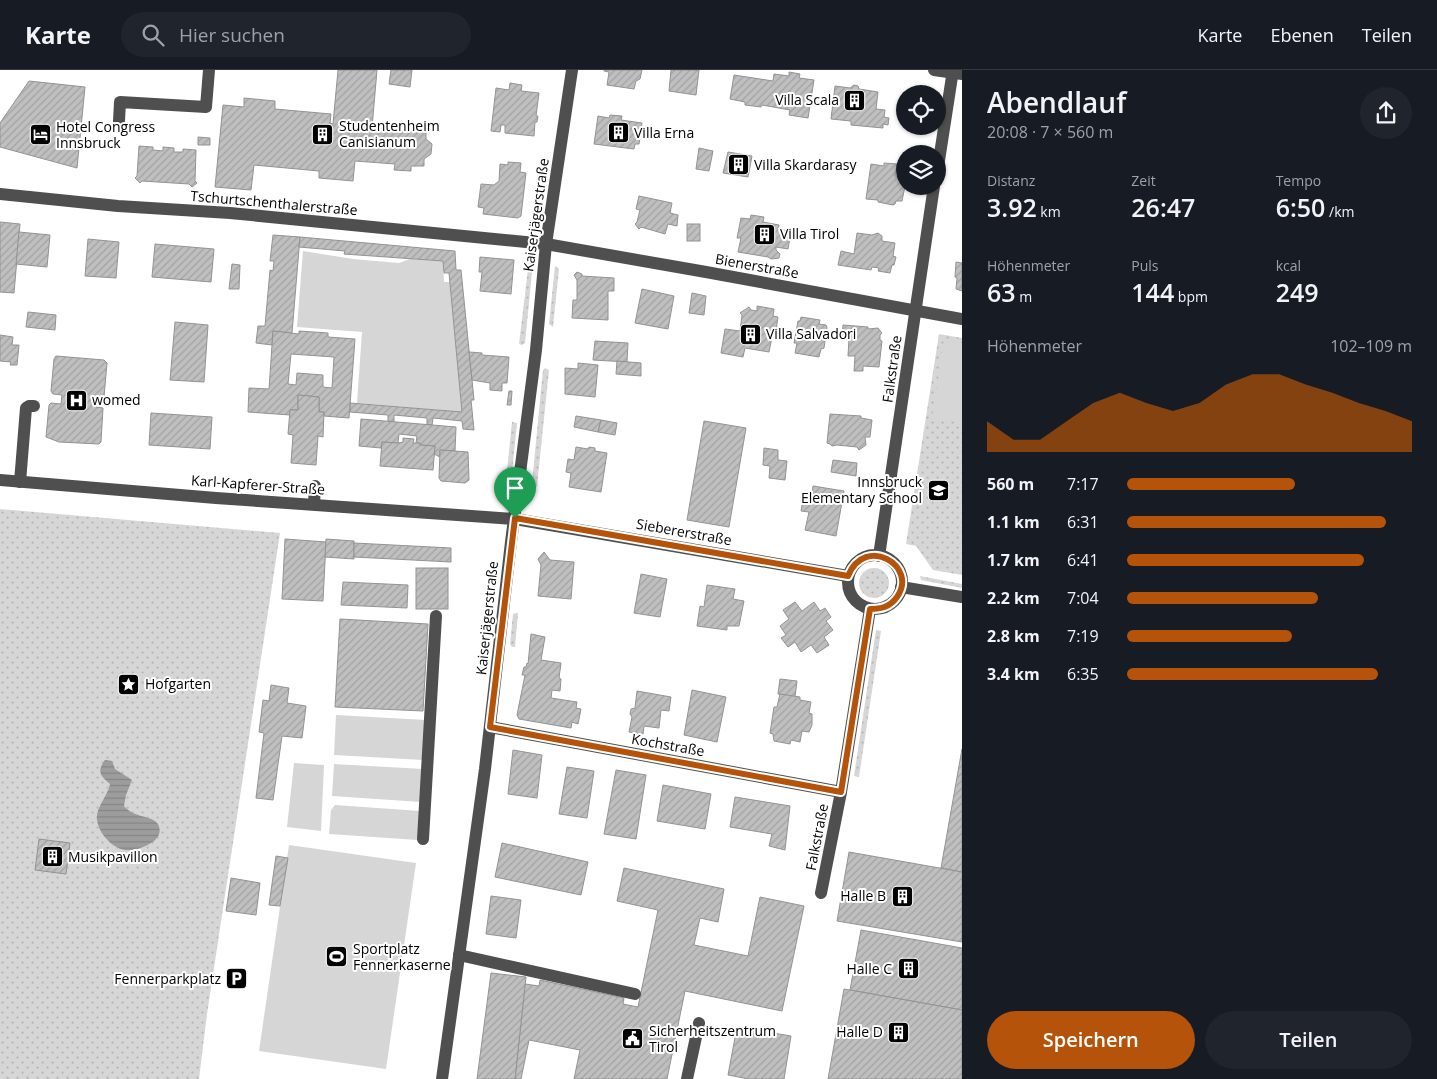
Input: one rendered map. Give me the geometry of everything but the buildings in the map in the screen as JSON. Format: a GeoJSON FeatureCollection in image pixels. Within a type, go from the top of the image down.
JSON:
{"type":"FeatureCollection","features":[{"type":"Feature","properties":{"kind":"street"},"geometry":{"type":"LineString","coordinates":[[119,121],[120,102],[206,107],[209,70]]}},
{"type":"Feature","properties":{"kind":"street","name":"Kaiserjägerstraße"},"geometry":{"type":"LineString","coordinates":[[442,1079],[490,727],[535,357],[546,244],[572,70]]}},
{"type":"Feature","properties":{"kind":"street"},"geometry":{"type":"LineString","coordinates":[[934,70],[956,72],[942,145]]}},
{"type":"Feature","properties":{"kind":"street","name":"Tschurtschenthalerstraße"},"geometry":{"type":"LineString","coordinates":[[0,194],[118,206],[230,213],[546,244]]}},
{"type":"Feature","properties":{"kind":"street","name":"Falkstraße"},"geometry":{"type":"LineString","coordinates":[[879,556],[933,195]]}},
{"type":"Feature","properties":{"kind":"street","name":"Bienerstraße"},"geometry":{"type":"LineString","coordinates":[[546,244],[962,319]]}},
{"type":"Feature","properties":{"kind":"street"},"geometry":{"type":"LineString","coordinates":[[20,482],[26,408],[34,406]]}},
{"type":"Feature","properties":{"kind":"street","name":"Karl-Kapferer-Straße"},"geometry":{"type":"LineString","coordinates":[[0,480],[515,518]]}},
{"type":"Feature","properties":{"kind":"street"},"geometry":{"type":"LineString","coordinates":[[314,504],[315,486]]}},
{"type":"Feature","properties":{"kind":"street","name":"Siebererstraße"},"geometry":{"type":"LineString","coordinates":[[515,518],[848,576]]}},
{"type":"Feature","properties":{"kind":"street"},"geometry":{"type":"LineString","coordinates":[[879,556],[887,558],[894,564],[902,579],[902,587],[899,595],[886,607],[870,609],[854,601],[848,585],[848,576],[851,568],[863,558],[879,556]]}},
{"type":"Feature","properties":{"kind":"street"},"geometry":{"type":"LineString","coordinates":[[902,587],[962,597]]}},
{"type":"Feature","properties":{"kind":"street","name":"Falkstraße"},"geometry":{"type":"LineString","coordinates":[[821,893],[841,792],[870,609]]}},
{"type":"Feature","properties":{"kind":"street"},"geometry":{"type":"LineString","coordinates":[[423,839],[436,616]]}},
{"type":"Feature","properties":{"kind":"street","name":"Kochstraße"},"geometry":{"type":"LineString","coordinates":[[490,727],[841,792]]}},
{"type":"Feature","properties":{"kind":"street"},"geometry":{"type":"LineString","coordinates":[[459,956],[635,994]]}},
{"type":"Feature","properties":{"kind":"street"},"geometry":{"type":"LineString","coordinates":[[687,1079],[699,1023]]}},
{"type":"Feature","properties":{"kind":"shaded area"},"geometry":{"type":"Polygon","coordinates":[[[303,251],[353,259],[399,263],[410,259],[443,261],[444,282],[450,282],[462,412],[357,403],[362,332],[297,327],[303,251]]]}},
{"type":"Feature","properties":{"kind":"shaded area"},"geometry":{"type":"Polygon","coordinates":[[[529,261],[533,262],[525,343],[522,345],[519,344],[529,261]]]}},
{"type":"Feature","properties":{"kind":"shaded area"},"geometry":{"type":"Polygon","coordinates":[[[555,266],[559,269],[553,327],[549,324],[555,266]]]}},
{"type":"Feature","properties":{"kind":"shaded area","name":"Innsbruck Elementary School"},"geometry":{"type":"Polygon","coordinates":[[[939,334],[962,338],[962,575],[933,570],[916,546],[906,544],[939,334]]]}},
{"type":"Feature","properties":{"kind":"shaded area"},"geometry":{"type":"Polygon","coordinates":[[[944,340],[962,343],[962,423],[932,418],[944,340]]]}},
{"type":"Feature","properties":{"kind":"shaded area"},"geometry":{"type":"Polygon","coordinates":[[[545,368],[549,370],[537,486],[531,493],[543,370],[545,368]]]}},
{"type":"Feature","properties":{"kind":"shaded area"},"geometry":{"type":"Polygon","coordinates":[[[512,422],[517,423],[510,493],[505,491],[512,422]]]}},
{"type":"Feature","properties":{"kind":"shaded area","name":"Hofgarten"},"geometry":{"type":"Polygon","coordinates":[[[0,509],[280,533],[207,1014],[199,1079],[0,1079],[0,509]]]}},
{"type":"Feature","properties":{"kind":"shaded area"},"geometry":{"type":"Polygon","coordinates":[[[874,568],[885,572],[889,583],[885,594],[874,598],[863,594],[859,583],[863,572],[874,568]]]}},
{"type":"Feature","properties":{"kind":"shaded area"},"geometry":{"type":"Polygon","coordinates":[[[920,576],[962,584],[962,588],[921,580],[920,576]]]}},
{"type":"Feature","properties":{"kind":"shaded area"},"geometry":{"type":"Polygon","coordinates":[[[518,613],[515,647],[512,647],[510,644],[513,614],[518,613]]]}},
{"type":"Feature","properties":{"kind":"shaded area"},"geometry":{"type":"Polygon","coordinates":[[[876,630],[881,631],[859,777],[854,776],[876,630]]]}},
{"type":"Feature","properties":{"kind":"shaded area"},"geometry":{"type":"Polygon","coordinates":[[[336,715],[426,720],[423,760],[334,755],[336,715]]]}},
{"type":"Feature","properties":{"kind":"shaded area"},"geometry":{"type":"Polygon","coordinates":[[[105,760],[112,761],[115,769],[132,780],[124,806],[132,813],[151,819],[158,824],[159,835],[147,845],[132,850],[120,849],[109,842],[98,826],[98,811],[110,784],[104,779],[100,771],[105,760]]]}},
{"type":"Feature","properties":{"kind":"shaded area"},"geometry":{"type":"Polygon","coordinates":[[[294,763],[324,765],[321,831],[287,827],[294,763]]]}},
{"type":"Feature","properties":{"kind":"shaded area"},"geometry":{"type":"Polygon","coordinates":[[[334,764],[423,769],[421,802],[332,796],[334,764]]]}},
{"type":"Feature","properties":{"kind":"shaded area"},"geometry":{"type":"Polygon","coordinates":[[[335,805],[420,811],[418,840],[329,834],[331,810],[335,805]]]}},
{"type":"Feature","properties":{"kind":"shaded area","name":"Sportplatz Fennerkaserne"},"geometry":{"type":"Polygon","coordinates":[[[289,845],[416,863],[386,1069],[259,1051],[289,845]]]}},
{"type":"Feature","properties":{"kind":"place","name":"Villa Scala"},"geometry":{"type":"Point","coordinates":[855,100]}},
{"type":"Feature","properties":{"kind":"place","name":"Villa Erna"},"geometry":{"type":"Point","coordinates":[618,133]}},
{"type":"Feature","properties":{"kind":"place","name":"Studentenheim Canisianum"},"geometry":{"type":"Point","coordinates":[323,134]}},
{"type":"Feature","properties":{"kind":"place","name":"Hotel Congress Innsbruck"},"geometry":{"type":"Point","coordinates":[40,135]}},
{"type":"Feature","properties":{"kind":"place","name":"Villa Skardarasy"},"geometry":{"type":"Point","coordinates":[738,165]}},
{"type":"Feature","properties":{"kind":"place","name":"Villa Tirol"},"geometry":{"type":"Point","coordinates":[764,234]}},
{"type":"Feature","properties":{"kind":"place","name":"Villa Salvadori"},"geometry":{"type":"Point","coordinates":[750,334]}},
{"type":"Feature","properties":{"kind":"place","name":"womed"},"geometry":{"type":"Point","coordinates":[76,400]}},
{"type":"Feature","properties":{"kind":"place","name":"Innsbruck Elementary School"},"geometry":{"type":"Point","coordinates":[938,490]}},
{"type":"Feature","properties":{"kind":"place","name":"Hofgarten"},"geometry":{"type":"Point","coordinates":[129,684]}},
{"type":"Feature","properties":{"kind":"place","name":"Musikpavillon"},"geometry":{"type":"Point","coordinates":[52,857]}},
{"type":"Feature","properties":{"kind":"place","name":"Halle B"},"geometry":{"type":"Point","coordinates":[902,896]}},
{"type":"Feature","properties":{"kind":"place","name":"Sportplatz Fennerkaserne"},"geometry":{"type":"Point","coordinates":[337,957]}},
{"type":"Feature","properties":{"kind":"place","name":"Halle C"},"geometry":{"type":"Point","coordinates":[908,969]}},
{"type":"Feature","properties":{"kind":"place","name":"Fennerparkplatz"},"geometry":{"type":"Point","coordinates":[237,979]}},
{"type":"Feature","properties":{"kind":"place","name":"Halle D"},"geometry":{"type":"Point","coordinates":[899,1032]}},
{"type":"Feature","properties":{"kind":"place","name":"Sicherheitszentrum Tirol"},"geometry":{"type":"Point","coordinates":[633,1039]}},
{"type":"Feature","properties":{"kind":"route"},"geometry":{"type":"LineString","coordinates":[[515,518],[848,576],[856,562],[863,558],[879,556],[887,558],[899,571],[902,587],[899,595],[886,607],[870,609],[841,792],[490,727],[515,518]]}}]}
